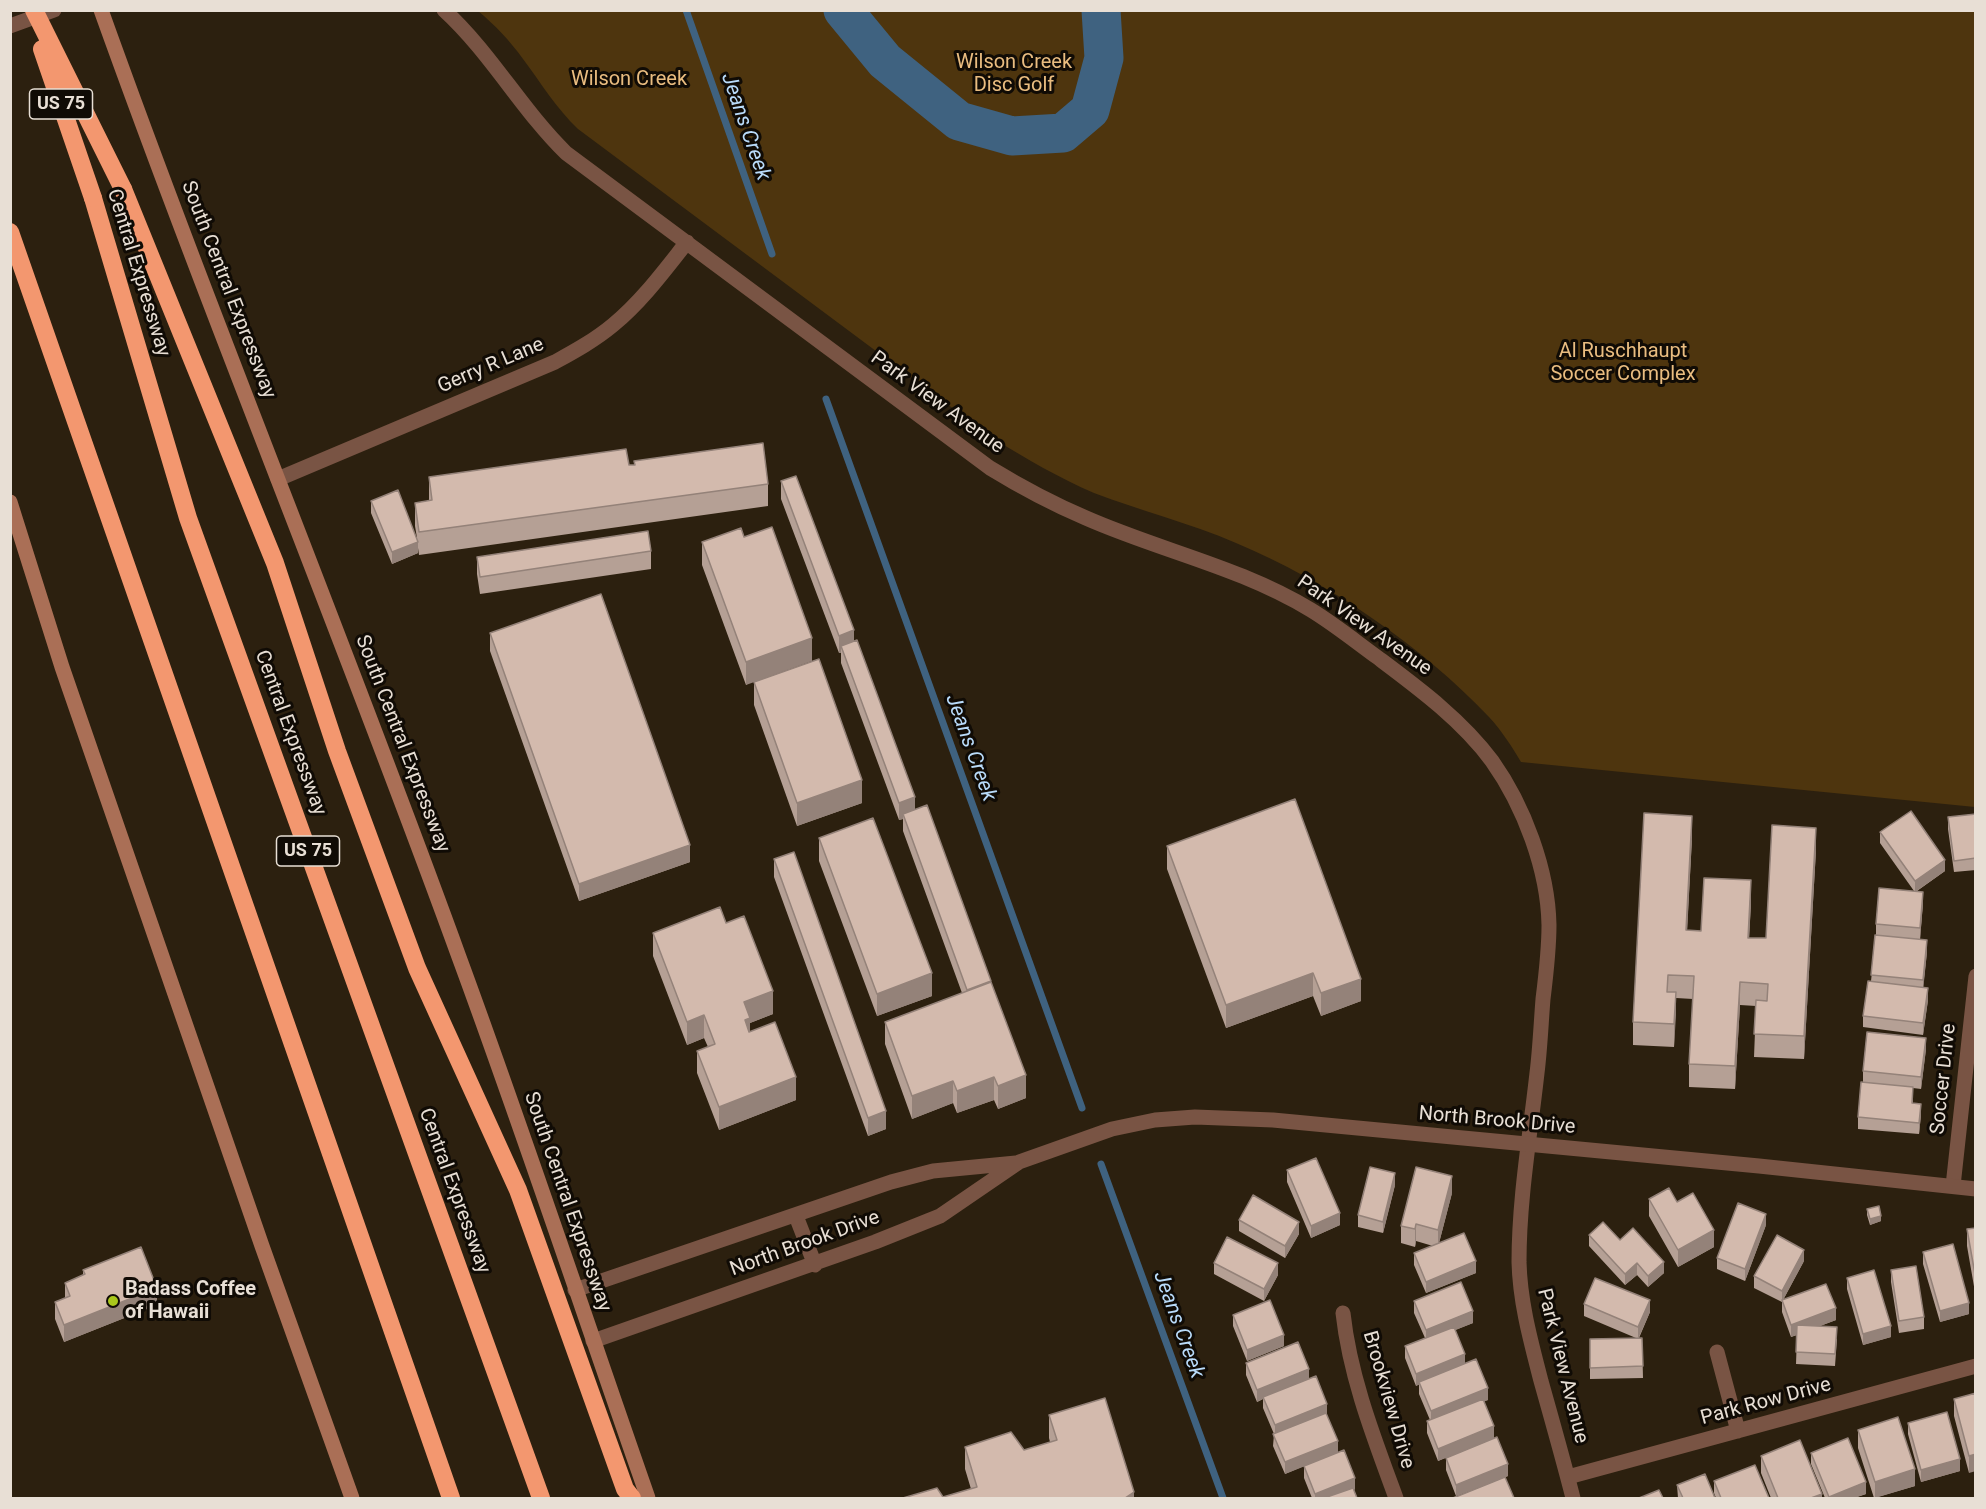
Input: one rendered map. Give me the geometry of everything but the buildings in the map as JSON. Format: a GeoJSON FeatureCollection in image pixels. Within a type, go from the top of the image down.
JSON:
{"type":"FeatureCollection","features":[{"type":"Feature","properties":{"kind":"highway","name":"Central Expressway"},"geometry":{"type":"LineString","coordinates":[[29,10],[93,198],[188,518],[541,1498]]}},
{"type":"Feature","properties":{"kind":"highway"},"geometry":{"type":"LineString","coordinates":[[34,10],[123,189],[275,563],[337,752],[417,968],[518,1190],[625,1489],[632,1498]]}},
{"type":"Feature","properties":{"kind":"highway"},"geometry":{"type":"LineString","coordinates":[[10,232],[451,1498]]}},
{"type":"Feature","properties":{"kind":"main road","name":"South Central Expressway"},"geometry":{"type":"LineString","coordinates":[[101,10],[160,175],[460,959],[648,1498]]}},
{"type":"Feature","properties":{"kind":"main road"},"geometry":{"type":"LineString","coordinates":[[10,502],[14,528],[262,1246],[352,1498]]}},
{"type":"Feature","properties":{"kind":"street"},"geometry":{"type":"LineString","coordinates":[[10,26],[54,10]]}},
{"type":"Feature","properties":{"kind":"street","name":"Park View Avenue"},"geometry":{"type":"LineString","coordinates":[[444,10],[462,27],[529,113],[566,153],[990,468],[1016,484],[1087,519],[1227,568],[1283,594],[1312,611],[1394,669],[1449,715],[1492,761],[1519,810],[1540,864],[1547,893],[1549,926],[1547,954],[1537,1072],[1527,1145],[1519,1255],[1524,1316],[1573,1498]]}},
{"type":"Feature","properties":{"kind":"street","name":"Gerry R Lane"},"geometry":{"type":"LineString","coordinates":[[278,479],[555,362],[587,344],[635,305],[687,242]]}},
{"type":"Feature","properties":{"kind":"street","name":"Soccer Drive"},"geometry":{"type":"LineString","coordinates":[[1953,1186],[1976,976]]}},
{"type":"Feature","properties":{"kind":"street","name":"North Brook Drive"},"geometry":{"type":"LineString","coordinates":[[575,1290],[891,1182],[933,1171],[1019,1162],[1112,1129],[1155,1120],[1196,1117],[1273,1120],[1976,1189]]}},
{"type":"Feature","properties":{"kind":"street","name":"North Brook Drive"},"geometry":{"type":"LineString","coordinates":[[593,1341],[815,1265],[940,1216],[1019,1162]]}},
{"type":"Feature","properties":{"kind":"street"},"geometry":{"type":"LineString","coordinates":[[796,1215],[815,1265]]}},
{"type":"Feature","properties":{"kind":"street","name":"Brookview Drive"},"geometry":{"type":"LineString","coordinates":[[1343,1313],[1354,1371],[1396,1498]]}},
{"type":"Feature","properties":{"kind":"street"},"geometry":{"type":"LineString","coordinates":[[1717,1352],[1738,1431]]}},
{"type":"Feature","properties":{"kind":"street","name":"Park Row Drive"},"geometry":{"type":"LineString","coordinates":[[1568,1477],[1976,1366]]}},
{"type":"Feature","properties":{"kind":"green space","name":"Al Ruschhaupt Soccer Complex"},"geometry":{"type":"Polygon","coordinates":[[[478,11],[1975,11],[1975,807],[1521,762],[1494,722],[1463,691],[1404,641],[1338,596],[1270,558],[1236,543],[1094,493],[1043,468],[994,439],[578,129],[556,104],[513,46],[478,11]]]}},
{"type":"Feature","properties":{"kind":"waterway","name":"Jeans Creek"},"geometry":{"type":"LineString","coordinates":[[686,10],[772,254]]}},
{"type":"Feature","properties":{"kind":"waterway","name":"Wilson Creek"},"geometry":{"type":"LineString","coordinates":[[843,10],[885,61],[959,121],[1012,136],[1063,133],[1090,110],[1104,58],[1101,10]]}},
{"type":"Feature","properties":{"kind":"waterway","name":"Jeans Creek"},"geometry":{"type":"LineString","coordinates":[[826,399],[1082,1108]]}},
{"type":"Feature","properties":{"kind":"waterway","name":"Jeans Creek"},"geometry":{"type":"LineString","coordinates":[[1101,1164],[1223,1498]]}},
{"type":"Feature","properties":{"kind":"place","name":"Badass Coffee of Hawaii"},"geometry":{"type":"Point","coordinates":[113,1301]}},
{"type":"Feature","properties":{"kind":"park label","name":"Wilson Creek Disc Golf"},"geometry":{"type":"Point","coordinates":[1014,74]}}]}
